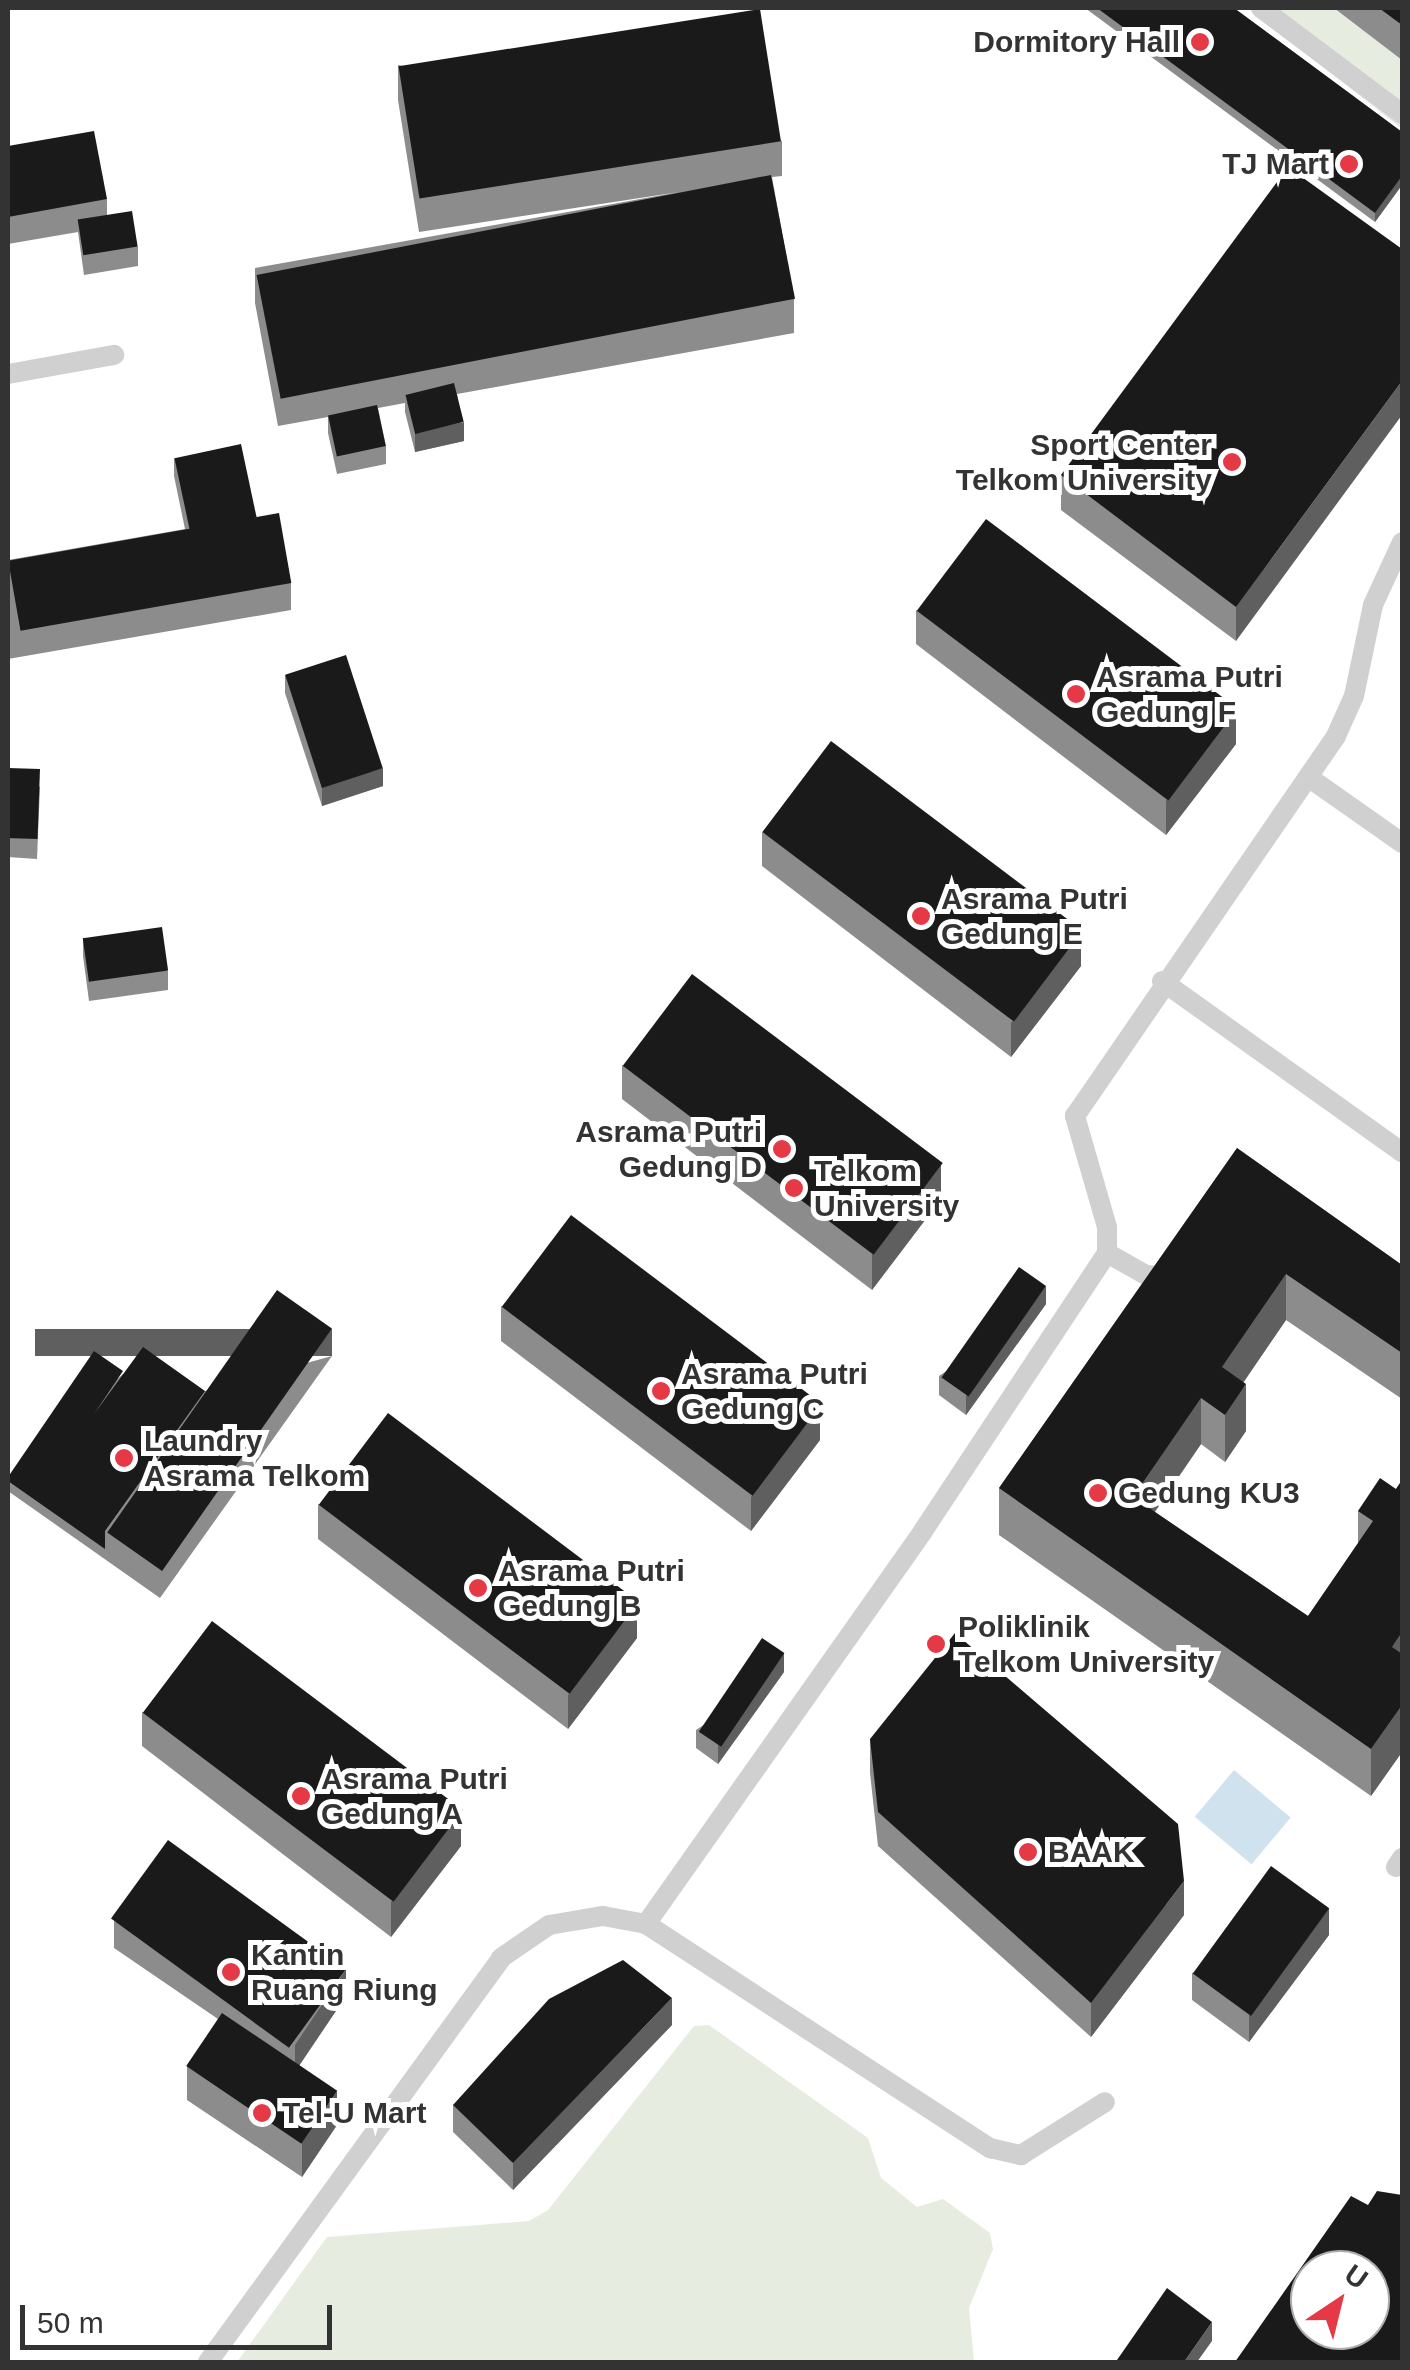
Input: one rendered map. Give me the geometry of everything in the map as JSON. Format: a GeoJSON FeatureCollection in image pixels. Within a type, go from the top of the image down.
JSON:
{"type":"FeatureCollection","features":[{"type":"Feature","properties":{"kind":"lane"},"geometry":{"type":"LineString","coordinates":[[1261,8],[1402,114]]}},
{"type":"Feature","properties":{"kind":"lane"},"geometry":{"type":"LineString","coordinates":[[8,374],[114,355]]}},
{"type":"Feature","properties":{"kind":"lane"},"geometry":{"type":"LineString","coordinates":[[646,1924],[923,1531],[1107,1253],[1108,1227],[1076,1116],[1162,980],[1311,779],[1354,696],[1373,605],[1402,542]]}},
{"type":"Feature","properties":{"kind":"lane"},"geometry":{"type":"LineString","coordinates":[[1311,779],[1402,843]]}},
{"type":"Feature","properties":{"kind":"lane"},"geometry":{"type":"LineString","coordinates":[[1162,980],[1402,1152]]}},
{"type":"Feature","properties":{"kind":"lane"},"geometry":{"type":"LineString","coordinates":[[1107,1253],[1146,1275],[1160,1276],[1179,1250]]}},
{"type":"Feature","properties":{"kind":"lane"},"geometry":{"type":"LineString","coordinates":[[208,2362],[501,1958],[549,1925],[603,1916],[646,1924],[990,2148],[1021,2155],[1105,2102]]}},
{"type":"Feature","properties":{"kind":"shaded area"},"geometry":{"type":"Polygon","coordinates":[[[1248,8],[1402,8],[1402,129],[1248,8]]]}},
{"type":"Feature","properties":{"kind":"shaded area"},"geometry":{"type":"Polygon","coordinates":[[[709,2025],[868,2138],[881,2178],[917,2207],[943,2199],[990,2233],[993,2249],[969,2308],[974,2362],[237,2362],[327,2237],[529,2221],[548,2210],[694,2026],[709,2025]]]}},
{"type":"Feature","properties":{"kind":"water"},"geometry":{"type":"Polygon","coordinates":[[[1234,1770],[1291,1818],[1251,1864],[1195,1817],[1234,1770]]]}},
{"type":"Feature","properties":{"kind":"building"},"geometry":{"type":"Polygon","coordinates":[[[1097,8],[1234,8],[1402,132],[1402,176],[1375,213],[1097,8]]]}},
{"type":"Feature","properties":{"kind":"building"},"geometry":{"type":"Polygon","coordinates":[[[1379,8],[1402,8],[1402,25],[1379,8]]]}},
{"type":"Feature","properties":{"kind":"building"},"geometry":{"type":"Polygon","coordinates":[[[760,9],[781,141],[419,199],[399,66],[760,9]]]}},
{"type":"Feature","properties":{"kind":"building"},"geometry":{"type":"Polygon","coordinates":[[[94,131],[107,199],[8,217],[8,146],[94,131]]]}},
{"type":"Feature","properties":{"kind":"building","name":"Sport Center Telkom University"},"geometry":{"type":"Polygon","coordinates":[[[1288,167],[1402,249],[1402,381],[1236,607],[1061,475],[1288,167]]]}},
{"type":"Feature","properties":{"kind":"building"},"geometry":{"type":"Polygon","coordinates":[[[771,175],[795,299],[281,399],[257,275],[771,175]]]}},
{"type":"Feature","properties":{"kind":"building"},"geometry":{"type":"Polygon","coordinates":[[[132,211],[138,247],[83,255],[78,220],[132,211]]]}},
{"type":"Feature","properties":{"kind":"building"},"geometry":{"type":"Polygon","coordinates":[[[454,383],[464,422],[415,434],[405,395],[454,383]]]}},
{"type":"Feature","properties":{"kind":"building"},"geometry":{"type":"Polygon","coordinates":[[[377,405],[386,446],[337,456],[328,415],[377,405]]]}},
{"type":"Feature","properties":{"kind":"building"},"geometry":{"type":"Polygon","coordinates":[[[241,444],[257,517],[190,531],[174,458],[241,444]]]}},
{"type":"Feature","properties":{"kind":"building"},"geometry":{"type":"Polygon","coordinates":[[[279,513],[291,583],[21,631],[8,561],[279,513]]]}},
{"type":"Feature","properties":{"kind":"building","name":"Asrama Putri Gedung F"},"geometry":{"type":"Polygon","coordinates":[[[986,519],[1238,709],[1168,800],[917,611],[986,519]]]}},
{"type":"Feature","properties":{"kind":"building"},"geometry":{"type":"Polygon","coordinates":[[[346,655],[383,768],[322,788],[285,675],[346,655]]]}},
{"type":"Feature","properties":{"kind":"building","name":"Asrama Putri Gedung E"},"geometry":{"type":"Polygon","coordinates":[[[831,741],[1083,931],[1014,1022],[762,832],[831,741]]]}},
{"type":"Feature","properties":{"kind":"building"},"geometry":{"type":"Polygon","coordinates":[[[8,768],[40,769],[38,839],[8,838],[8,768]]]}},
{"type":"Feature","properties":{"kind":"building"},"geometry":{"type":"Polygon","coordinates":[[[162,927],[168,971],[89,982],[83,938],[162,927]]]}},
{"type":"Feature","properties":{"kind":"building","name":"Asrama Putri Gedung D"},"geometry":{"type":"Polygon","coordinates":[[[692,974],[943,1163],[874,1255],[623,1066],[692,974]]]}},
{"type":"Feature","properties":{"kind":"building","name":"Gedung KU3"},"geometry":{"type":"Polygon","coordinates":[[[1237,1148],[1402,1265],[1402,1353],[1286,1274],[1222,1367],[1246,1384],[1225,1415],[1201,1398],[1133,1497],[1308,1616],[1373,1521],[1358,1511],[1380,1478],[1396,1489],[1402,1480],[1402,1632],[1392,1647],[1402,1654],[1402,1705],[1371,1749],[999,1488],[1237,1148]]]}},
{"type":"Feature","properties":{"kind":"building","name":"Asrama Putri Gedung C"},"geometry":{"type":"Polygon","coordinates":[[[571,1215],[822,1404],[753,1496],[502,1307],[571,1215]]]}},
{"type":"Feature","properties":{"kind":"building"},"geometry":{"type":"Polygon","coordinates":[[[1019,1267],[1046,1286],[969,1397],[942,1378],[1019,1267]]]}},
{"type":"Feature","properties":{"kind":"building"},"geometry":{"type":"Polygon","coordinates":[[[277,1290],[332,1328],[162,1571],[107,1532],[277,1290]]]}},
{"type":"Feature","properties":{"kind":"building","name":"Laundry Asrama Telkom"},"geometry":{"type":"Polygon","coordinates":[[[143,1347],[205,1391],[105,1531],[105,1549],[8,1481],[8,1477],[94,1351],[123,1371],[94,1414],[143,1347]]]}},
{"type":"Feature","properties":{"kind":"building","name":"Asrama Putri Gedung B"},"geometry":{"type":"Polygon","coordinates":[[[388,1413],[639,1602],[570,1694],[319,1505],[388,1413]]]}},
{"type":"Feature","properties":{"kind":"building","name":"Asrama Putri Gedung A"},"geometry":{"type":"Polygon","coordinates":[[[212,1621],[463,1810],[394,1902],[143,1713],[212,1621]]]}},
{"type":"Feature","properties":{"kind":"building","name":"BAAK"},"geometry":{"type":"Polygon","coordinates":[[[955,1633],[1178,1824],[1184,1881],[1091,2003],[878,1812],[870,1739],[955,1633]]]}},
{"type":"Feature","properties":{"kind":"building"},"geometry":{"type":"Polygon","coordinates":[[[762,1638],[784,1653],[721,1747],[699,1732],[762,1638]]]}},
{"type":"Feature","properties":{"kind":"building","name":"Kantin Ruang Riung"},"geometry":{"type":"Polygon","coordinates":[[[168,1840],[346,1969],[289,2048],[111,1918],[168,1840]]]}},
{"type":"Feature","properties":{"kind":"building"},"geometry":{"type":"Polygon","coordinates":[[[1271,1866],[1329,1908],[1251,2016],[1193,1974],[1271,1866]]]}},
{"type":"Feature","properties":{"kind":"building"},"geometry":{"type":"Polygon","coordinates":[[[623,1960],[672,1998],[513,2163],[453,2105],[549,1999],[623,1960]]]}},
{"type":"Feature","properties":{"kind":"building"},"geometry":{"type":"Polygon","coordinates":[[[222,2013],[337,2091],[301,2144],[186,2066],[222,2013]]]}},
{"type":"Feature","properties":{"kind":"building"},"geometry":{"type":"Polygon","coordinates":[[[1377,2191],[1402,2195],[1402,2362],[1235,2362],[1290,2283],[1290,2350],[1390,2350],[1390,2250],[1313,2250],[1351,2196],[1368,2205],[1377,2191]]]}},
{"type":"Feature","properties":{"kind":"building"},"geometry":{"type":"Polygon","coordinates":[[[1167,2288],[1212,2322],[1184,2362],[1117,2360],[1167,2288]]]}},
{"type":"Feature","properties":{"kind":"place","name":"Dormitory Hall"},"geometry":{"type":"Point","coordinates":[1200,42]}},
{"type":"Feature","properties":{"kind":"place","name":"TJ Mart"},"geometry":{"type":"Point","coordinates":[1349,164]}},
{"type":"Feature","properties":{"kind":"place","name":"Sport Center Telkom University"},"geometry":{"type":"Point","coordinates":[1232,462]}},
{"type":"Feature","properties":{"kind":"place","name":"Asrama Putri Gedung F"},"geometry":{"type":"Point","coordinates":[1076,694]}},
{"type":"Feature","properties":{"kind":"place","name":"Asrama Putri Gedung E"},"geometry":{"type":"Point","coordinates":[921,916]}},
{"type":"Feature","properties":{"kind":"place","name":"Asrama Putri Gedung D"},"geometry":{"type":"Point","coordinates":[782,1149]}},
{"type":"Feature","properties":{"kind":"place","name":"Telkom University"},"geometry":{"type":"Point","coordinates":[794,1188]}},
{"type":"Feature","properties":{"kind":"place","name":"Asrama Putri Gedung C"},"geometry":{"type":"Point","coordinates":[661,1391]}},
{"type":"Feature","properties":{"kind":"place","name":"Laundry Asrama Telkom"},"geometry":{"type":"Point","coordinates":[124,1458]}},
{"type":"Feature","properties":{"kind":"place","name":"Gedung KU3"},"geometry":{"type":"Point","coordinates":[1098,1493]}},
{"type":"Feature","properties":{"kind":"place","name":"Asrama Putri Gedung B"},"geometry":{"type":"Point","coordinates":[478,1588]}},
{"type":"Feature","properties":{"kind":"place","name":"Poliklinik Telkom University"},"geometry":{"type":"Point","coordinates":[936,1644]}},
{"type":"Feature","properties":{"kind":"place","name":"Asrama Putri Gedung A"},"geometry":{"type":"Point","coordinates":[301,1796]}},
{"type":"Feature","properties":{"kind":"place","name":"BAAK"},"geometry":{"type":"Point","coordinates":[1028,1852]}},
{"type":"Feature","properties":{"kind":"place","name":"Kantin Ruang Riung"},"geometry":{"type":"Point","coordinates":[231,1972]}},
{"type":"Feature","properties":{"kind":"place","name":"Tel-U Mart"},"geometry":{"type":"Point","coordinates":[262,2113]}}]}
